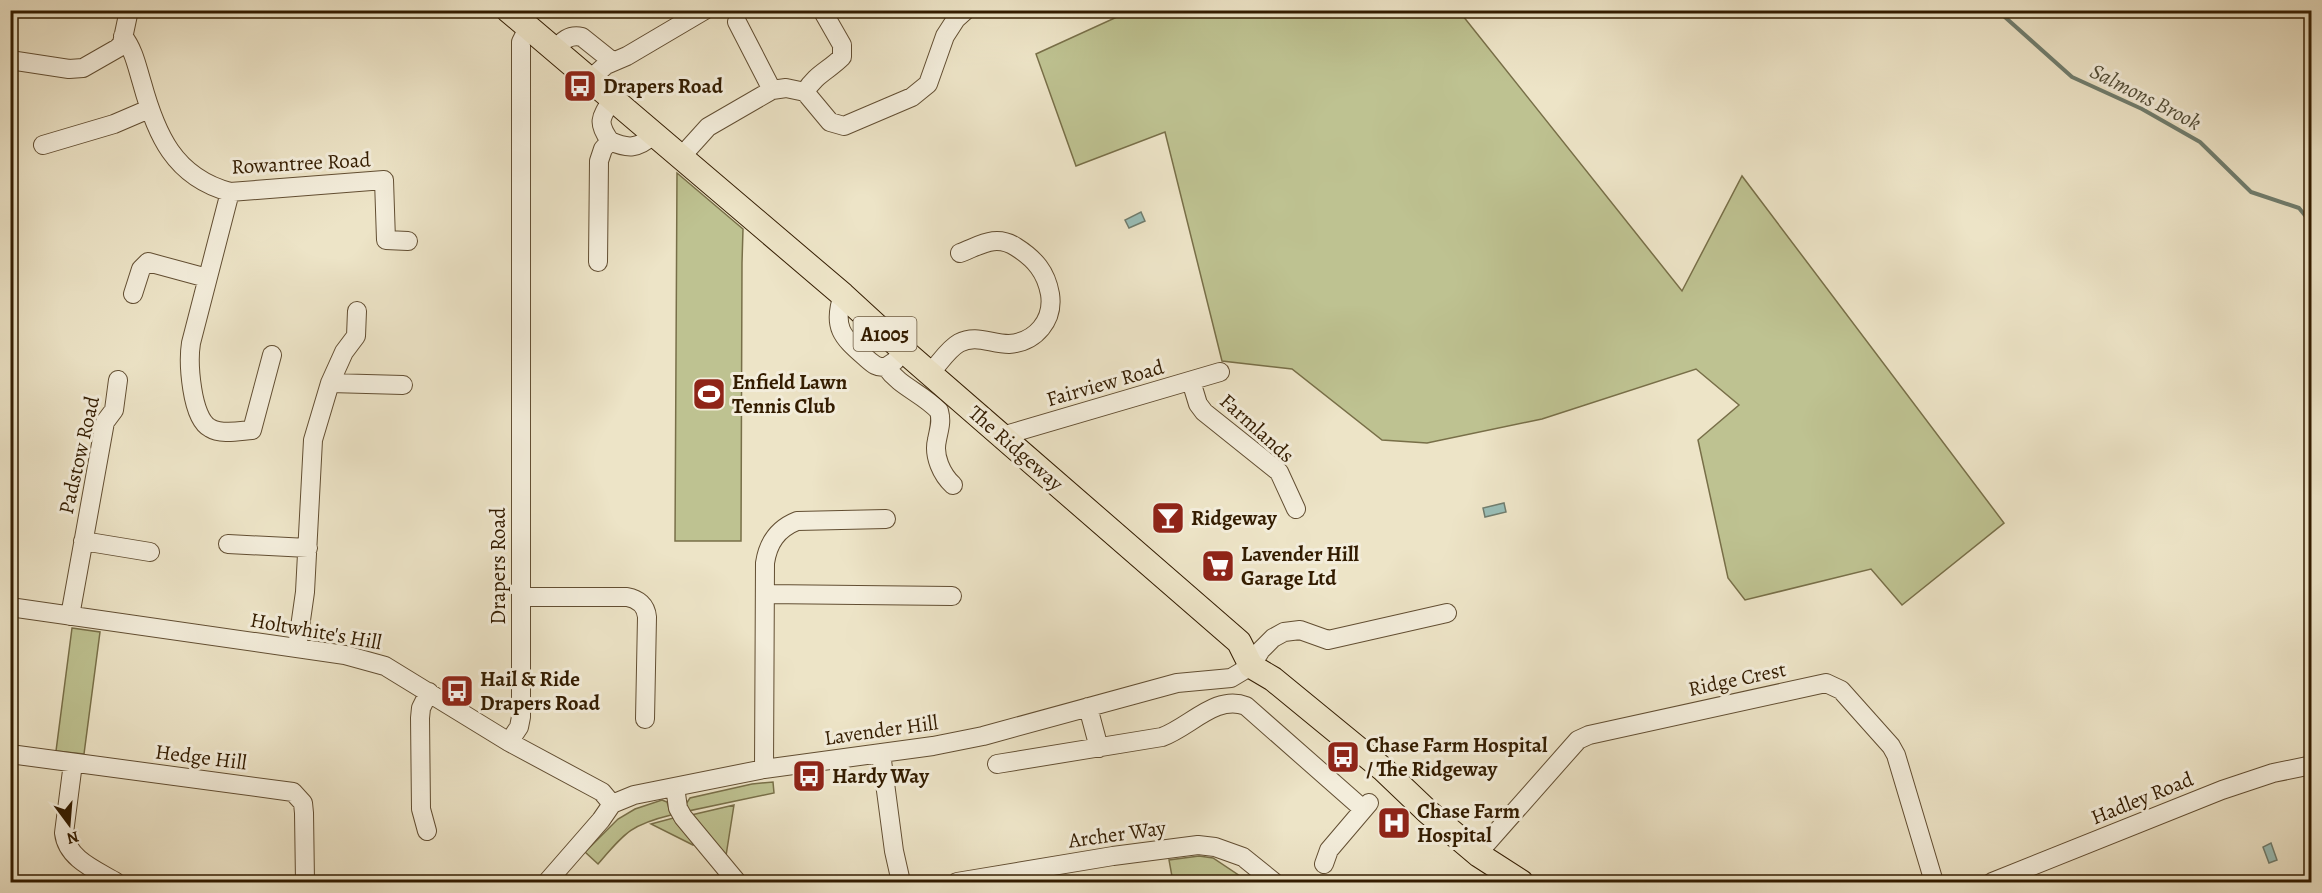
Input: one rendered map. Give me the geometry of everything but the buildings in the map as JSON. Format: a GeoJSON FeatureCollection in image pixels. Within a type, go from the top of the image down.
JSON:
{"type":"FeatureCollection","features":[{"type":"Feature","properties":{"kind":"main road","name":"The Ridgeway"},"geometry":{"type":"LineString","coordinates":[[508,10],[843,295],[904,351],[1239,642],[1251,666],[1273,680],[1384,770],[1428,812],[1479,855],[1521,882]]}},
{"type":"Feature","properties":{"kind":"street"},"geometry":{"type":"LineString","coordinates":[[589,80],[597,71],[612,61],[627,56],[705,10]]}},
{"type":"Feature","properties":{"kind":"street"},"geometry":{"type":"LineString","coordinates":[[805,92],[818,75],[834,66],[842,57],[842,45],[822,10]]}},
{"type":"Feature","properties":{"kind":"street"},"geometry":{"type":"LineString","coordinates":[[680,158],[708,128],[772,90],[786,88],[805,92],[830,122],[844,126],[912,97],[928,84],[945,36],[956,19],[966,10]]}},
{"type":"Feature","properties":{"kind":"street"},"geometry":{"type":"LineString","coordinates":[[10,60],[77,69],[113,53],[122,43],[126,12]]}},
{"type":"Feature","properties":{"kind":"street"},"geometry":{"type":"LineString","coordinates":[[737,22],[772,90]]}},
{"type":"Feature","properties":{"kind":"street","name":"Drapers Road"},"geometry":{"type":"LineString","coordinates":[[509,742],[519,727],[520,717],[521,42],[528,28]]}},
{"type":"Feature","properties":{"kind":"street"},"geometry":{"type":"LineString","coordinates":[[554,51],[563,40],[576,35],[582,37],[612,61]]}},
{"type":"Feature","properties":{"kind":"street","name":"Rowantree Road"},"geometry":{"type":"LineString","coordinates":[[123,36],[132,48],[149,109],[160,138],[177,159],[198,179],[213,188],[230,192],[384,180],[386,240],[408,241]]}},
{"type":"Feature","properties":{"kind":"street"},"geometry":{"type":"LineString","coordinates":[[612,100],[602,116],[601,123],[610,141],[627,148],[634,148],[653,135]]}},
{"type":"Feature","properties":{"kind":"street"},"geometry":{"type":"LineString","coordinates":[[43,146],[114,124],[149,109]]}},
{"type":"Feature","properties":{"kind":"street"},"geometry":{"type":"LineString","coordinates":[[598,262],[599,161],[603,149],[610,141]]}},
{"type":"Feature","properties":{"kind":"street"},"geometry":{"type":"LineString","coordinates":[[230,192],[207,278],[189,359],[189,372],[200,416],[206,426],[217,431],[252,430],[272,355]]}},
{"type":"Feature","properties":{"kind":"street"},"geometry":{"type":"LineString","coordinates":[[930,373],[959,343],[978,338],[1011,344],[1040,330],[1049,316],[1051,301],[1047,280],[1041,267],[1026,254],[1009,243],[995,240],[960,253]]}},
{"type":"Feature","properties":{"kind":"street"},"geometry":{"type":"LineString","coordinates":[[133,294],[141,269],[148,262],[207,278]]}},
{"type":"Feature","properties":{"kind":"street"},"geometry":{"type":"LineString","coordinates":[[843,295],[838,315],[845,340],[874,365],[890,366],[904,351]]}},
{"type":"Feature","properties":{"kind":"street"},"geometry":{"type":"LineString","coordinates":[[297,648],[305,592],[313,440],[330,383],[344,352],[356,336],[357,311]]}},
{"type":"Feature","properties":{"kind":"street"},"geometry":{"type":"LineString","coordinates":[[886,367],[897,382],[906,385],[939,411],[940,429],[936,442],[939,463],[945,477],[953,485]]}},
{"type":"Feature","properties":{"kind":"street","name":"Fairview Road"},"geometry":{"type":"LineString","coordinates":[[1002,436],[1220,372]]}},
{"type":"Feature","properties":{"kind":"street","name":"Padstow Road"},"geometry":{"type":"LineString","coordinates":[[70,616],[105,422],[114,410],[118,380]]}},
{"type":"Feature","properties":{"kind":"street","name":"Farmlands"},"geometry":{"type":"LineString","coordinates":[[1191,381],[1198,404],[1204,412],[1279,472],[1296,509]]}},
{"type":"Feature","properties":{"kind":"street"},"geometry":{"type":"LineString","coordinates":[[330,383],[403,385]]}},
{"type":"Feature","properties":{"kind":"street"},"geometry":{"type":"LineString","coordinates":[[764,769],[766,553],[771,542],[786,525],[807,519],[886,519]]}},
{"type":"Feature","properties":{"kind":"street","name":"Padstow Road"},"geometry":{"type":"LineString","coordinates":[[83,541],[150,552]]}},
{"type":"Feature","properties":{"kind":"street"},"geometry":{"type":"LineString","coordinates":[[228,544],[308,548]]}},
{"type":"Feature","properties":{"kind":"street"},"geometry":{"type":"LineString","coordinates":[[765,594],[952,596]]}},
{"type":"Feature","properties":{"kind":"street"},"geometry":{"type":"LineString","coordinates":[[521,597],[627,597],[634,598],[643,604],[647,617],[645,719]]}},
{"type":"Feature","properties":{"kind":"street","name":"Holtwhite's Hill"},"geometry":{"type":"LineString","coordinates":[[10,607],[345,655],[385,666],[509,742],[602,792],[612,804]]}},
{"type":"Feature","properties":{"kind":"street"},"geometry":{"type":"LineString","coordinates":[[1251,666],[1261,650],[1273,638],[1284,632],[1300,630],[1328,640],[1447,613]]}},
{"type":"Feature","properties":{"kind":"street","name":"Lavender Hill"},"geometry":{"type":"LineString","coordinates":[[612,804],[634,795],[764,769],[983,736],[1177,683],[1230,678],[1251,666]]}},
{"type":"Feature","properties":{"kind":"street","name":"Ridge Crest"},"geometry":{"type":"LineString","coordinates":[[1479,855],[1569,749],[1578,740],[1588,735],[1826,683],[1841,690],[1891,746],[1896,755],[1934,882]]}},
{"type":"Feature","properties":{"kind":"street"},"geometry":{"type":"LineString","coordinates":[[427,831],[421,808],[420,718],[421,708],[429,692]]}},
{"type":"Feature","properties":{"kind":"street"},"geometry":{"type":"LineString","coordinates":[[997,764],[1162,737],[1221,704],[1236,702],[1246,706],[1366,806],[1329,850],[1324,864]]}},
{"type":"Feature","properties":{"kind":"street"},"geometry":{"type":"LineString","coordinates":[[1088,707],[1098,748]]}},
{"type":"Feature","properties":{"kind":"street"},"geometry":{"type":"LineString","coordinates":[[881,753],[894,851],[901,882]]}},
{"type":"Feature","properties":{"kind":"street","name":"Hedge Hill"},"geometry":{"type":"LineString","coordinates":[[10,754],[293,792],[303,803],[305,882]]}},
{"type":"Feature","properties":{"kind":"street"},"geometry":{"type":"LineString","coordinates":[[72,763],[64,833],[65,845],[73,855],[117,882]]}},
{"type":"Feature","properties":{"kind":"street","name":"Hadley Road"},"geometry":{"type":"LineString","coordinates":[[1992,882],[2222,790],[2273,773],[2312,765]]}},
{"type":"Feature","properties":{"kind":"street"},"geometry":{"type":"LineString","coordinates":[[675,787],[678,808],[683,817],[737,882]]}},
{"type":"Feature","properties":{"kind":"street"},"geometry":{"type":"LineString","coordinates":[[547,882],[612,804]]}},
{"type":"Feature","properties":{"kind":"street","name":"Archer Way"},"geometry":{"type":"LineString","coordinates":[[957,882],[1054,874],[1198,845],[1223,849],[1243,857],[1274,882]]}},
{"type":"Feature","properties":{"kind":"green space"},"geometry":{"type":"Polygon","coordinates":[[[1130,11],[1459,11],[1682,291],[1742,176],[2004,523],[1902,605],[1871,569],[1745,600],[1728,578],[1698,440],[1739,405],[1696,369],[1542,419],[1427,443],[1382,440],[1292,369],[1222,361],[1165,132],[1076,166],[1036,54],[1130,11]]]}},
{"type":"Feature","properties":{"kind":"green space","name":"Enfield Lawn Tennis Club"},"geometry":{"type":"Polygon","coordinates":[[[677,173],[743,229],[741,541],[675,541],[677,173]]]}},
{"type":"Feature","properties":{"kind":"green space"},"geometry":{"type":"Polygon","coordinates":[[[72,628],[100,632],[84,754],[56,751],[72,628]]]}},
{"type":"Feature","properties":{"kind":"green space"},"geometry":{"type":"Polygon","coordinates":[[[773,782],[774,793],[688,811],[686,804],[690,798],[752,784],[773,782]]]}},
{"type":"Feature","properties":{"kind":"green space"},"geometry":{"type":"Polygon","coordinates":[[[662,800],[667,802],[671,815],[646,823],[629,832],[598,864],[585,852],[618,819],[635,809],[662,800]]]}},
{"type":"Feature","properties":{"kind":"green space"},"geometry":{"type":"Polygon","coordinates":[[[734,805],[725,862],[687,816],[734,805]]]}},
{"type":"Feature","properties":{"kind":"green space"},"geometry":{"type":"Polygon","coordinates":[[[677,817],[697,842],[693,845],[651,824],[677,817]]]}},
{"type":"Feature","properties":{"kind":"green space"},"geometry":{"type":"Polygon","coordinates":[[[1199,856],[1213,858],[1249,882],[1173,882],[1169,860],[1199,856]]]}},
{"type":"Feature","properties":{"kind":"water"},"geometry":{"type":"Polygon","coordinates":[[[1141,212],[1145,221],[1129,228],[1125,220],[1141,212]]]}},
{"type":"Feature","properties":{"kind":"water"},"geometry":{"type":"Polygon","coordinates":[[[1504,503],[1506,512],[1485,517],[1483,508],[1504,503]]]}},
{"type":"Feature","properties":{"kind":"water"},"geometry":{"type":"Polygon","coordinates":[[[2271,843],[2277,860],[2269,863],[2263,847],[2271,843]]]}},
{"type":"Feature","properties":{"kind":"waterway","name":"Salmons Brook"},"geometry":{"type":"LineString","coordinates":[[1997,10],[2072,77],[2142,109],[2200,142],[2251,192],[2299,208],[2312,224]]}},
{"type":"Feature","properties":{"kind":"place","name":"Drapers Road"},"geometry":{"type":"Point","coordinates":[580,86]}},
{"type":"Feature","properties":{"kind":"place","name":"Enfield Lawn Tennis Club"},"geometry":{"type":"Point","coordinates":[709,394]}},
{"type":"Feature","properties":{"kind":"place","name":"Ridgeway"},"geometry":{"type":"Point","coordinates":[1168,518]}},
{"type":"Feature","properties":{"kind":"place","name":"Lavender Hill Garage Ltd"},"geometry":{"type":"Point","coordinates":[1218,566]}},
{"type":"Feature","properties":{"kind":"place","name":"Hail & Ride Drapers Road"},"geometry":{"type":"Point","coordinates":[457,691]}},
{"type":"Feature","properties":{"kind":"place","name":"Chase Farm Hospital / The Ridgeway"},"geometry":{"type":"Point","coordinates":[1343,757]}},
{"type":"Feature","properties":{"kind":"place","name":"Hardy Way"},"geometry":{"type":"Point","coordinates":[809,776]}},
{"type":"Feature","properties":{"kind":"place","name":"Chase Farm Hospital"},"geometry":{"type":"Point","coordinates":[1394,823]}}]}
